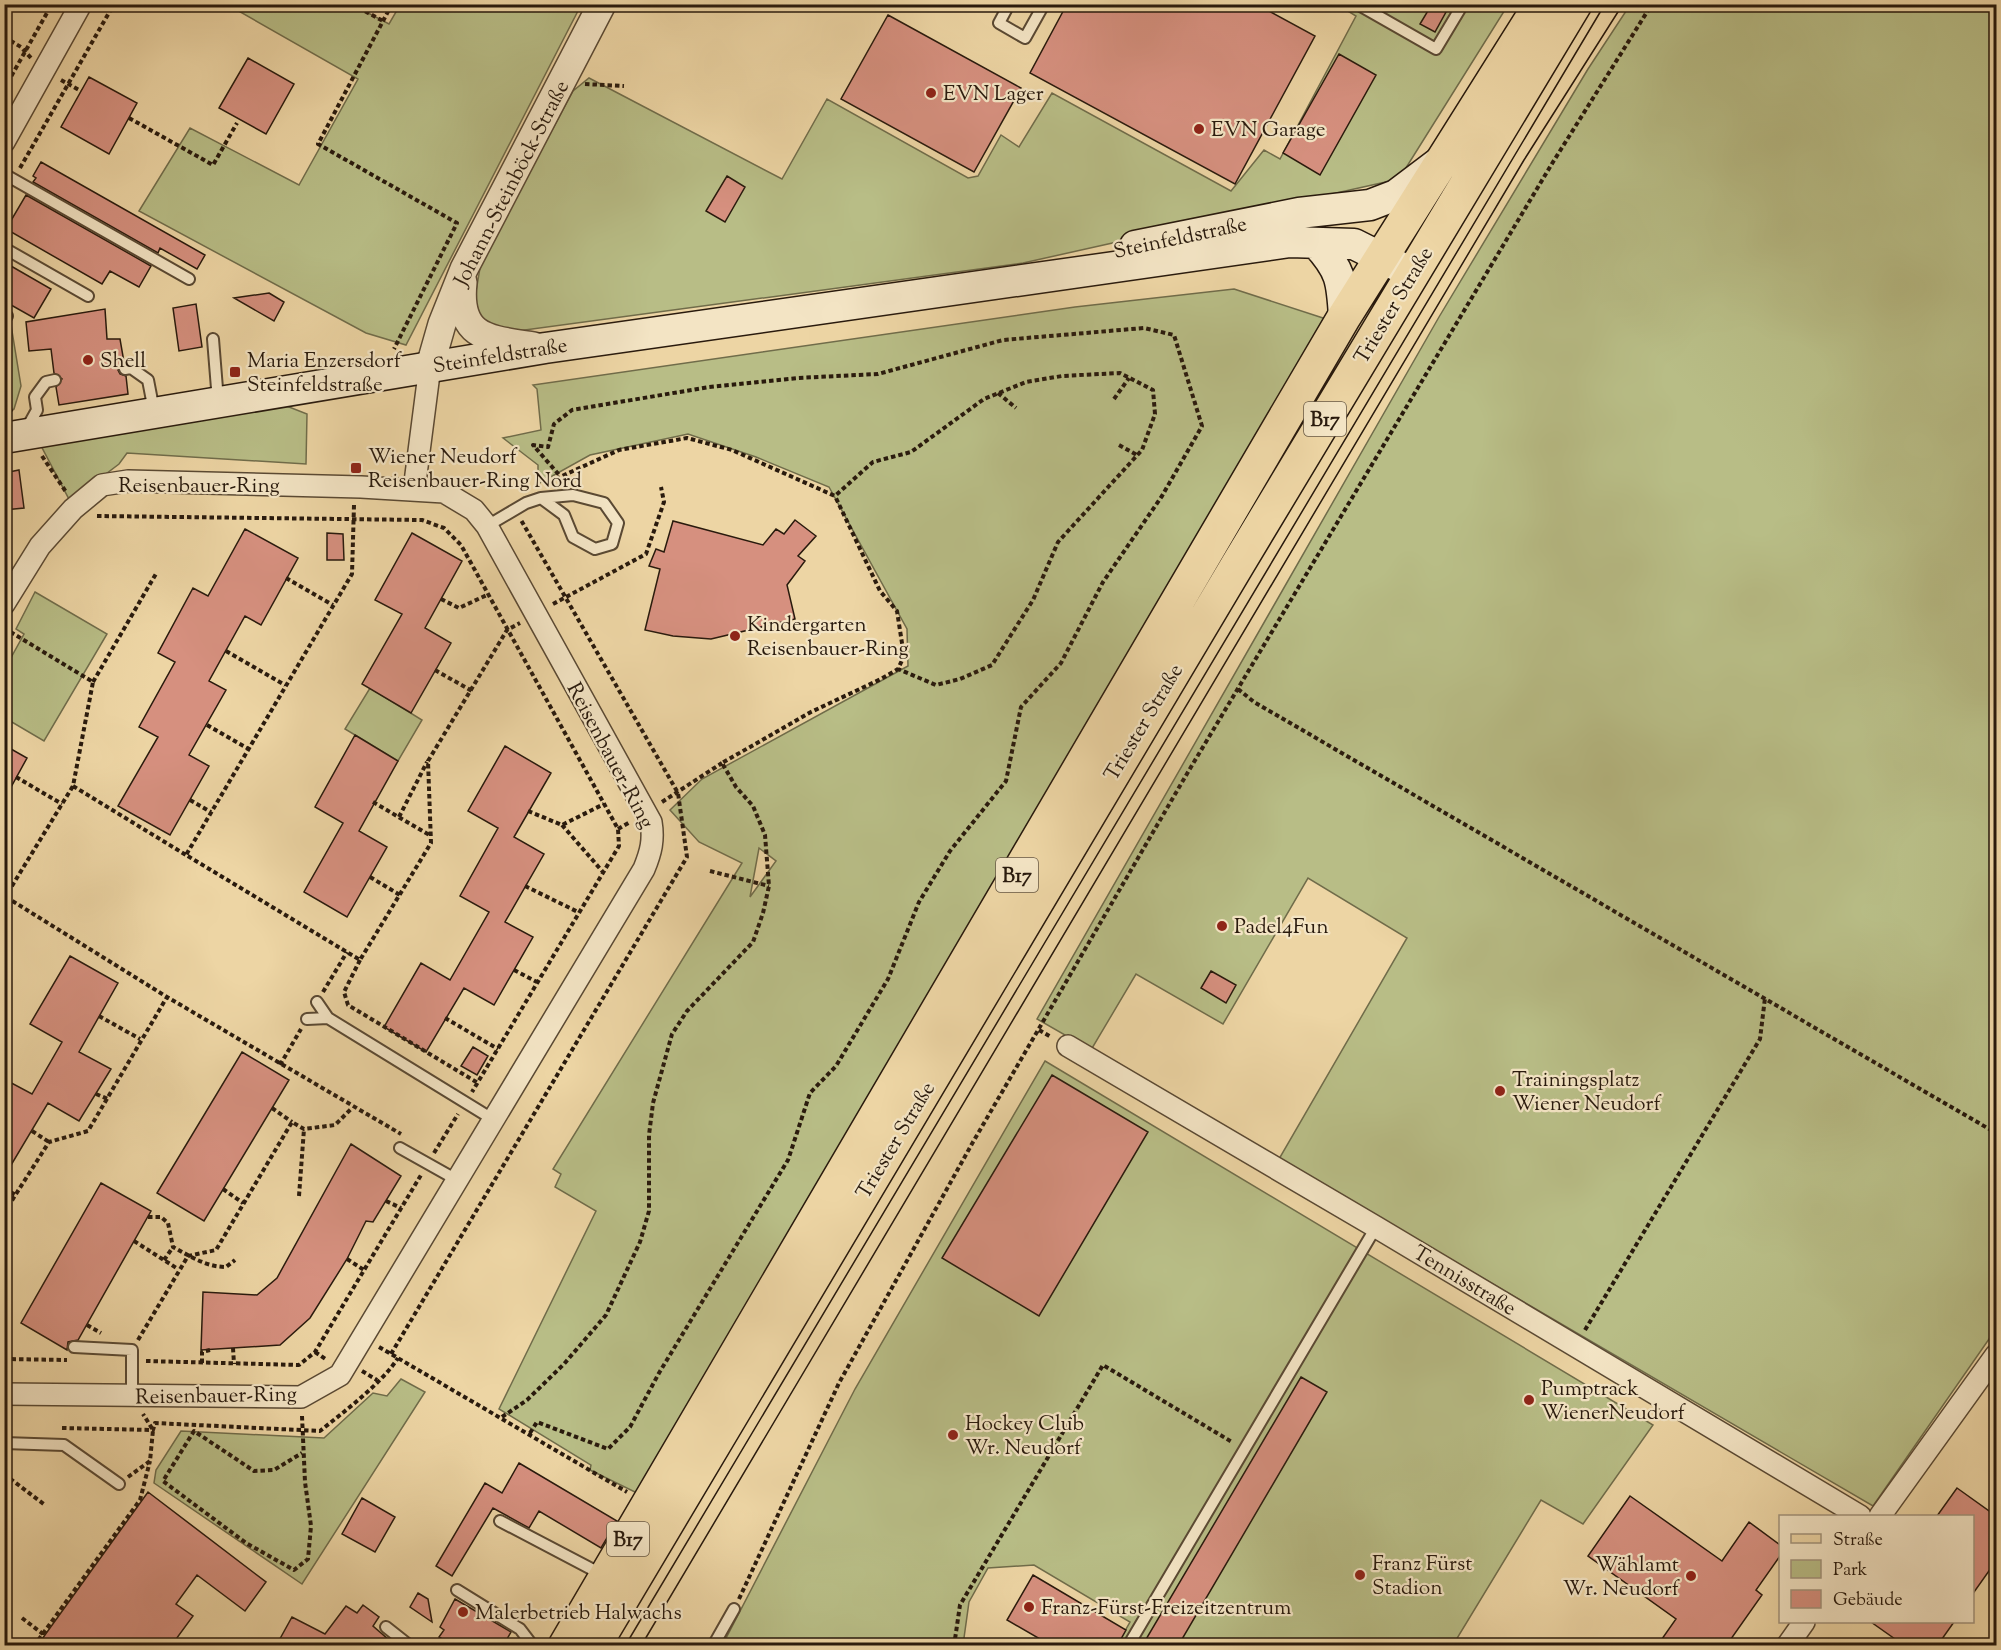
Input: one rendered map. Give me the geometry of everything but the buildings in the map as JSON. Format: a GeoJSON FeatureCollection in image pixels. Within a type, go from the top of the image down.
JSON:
{"type":"FeatureCollection","features":[{"type":"Feature","properties":{"kind":"main road","name":"Triester Straße"},"geometry":{"type":"LineString","coordinates":[[703,1438],[1344,317],[1541,4]]}},
{"type":"Feature","properties":{"kind":"main road","name":"Triester Straße"},"geometry":{"type":"LineString","coordinates":[[703,1438],[1575,4]]}},
{"type":"Feature","properties":{"kind":"main road"},"geometry":{"type":"LineString","coordinates":[[1341,210],[1370,205],[1396,195],[1442,160]]}},
{"type":"Feature","properties":{"kind":"main road","name":"Steinfeldstraße"},"geometry":{"type":"LineString","coordinates":[[927,293],[1229,225],[1299,213],[1341,210],[1369,220],[1388,247],[1414,270]]}},
{"type":"Feature","properties":{"kind":"main road","name":"Steinfeldstraße"},"geometry":{"type":"LineString","coordinates":[[14,436],[544,348],[1290,242],[1388,247]]}},
{"type":"Feature","properties":{"kind":"main road"},"geometry":{"type":"LineString","coordinates":[[1316,243],[1335,264],[1342,282],[1344,317]]}},
{"type":"Feature","properties":{"kind":"main road","name":"B17"},"geometry":{"type":"LineString","coordinates":[[565,1646],[606,1577],[703,1438]]}},
{"type":"Feature","properties":{"kind":"main road","name":"B17"},"geometry":{"type":"LineString","coordinates":[[594,1646],[703,1438]]}},
{"type":"Feature","properties":{"kind":"street"},"geometry":{"type":"LineString","coordinates":[[4,142],[81,4]]}},
{"type":"Feature","properties":{"kind":"street","name":"Johann-Steinböck-Straße"},"geometry":{"type":"LineString","coordinates":[[430,366],[442,324],[464,269],[602,4]]}},
{"type":"Feature","properties":{"kind":"street"},"geometry":{"type":"LineString","coordinates":[[464,269],[461,306],[479,333],[485,338],[544,348]]}},
{"type":"Feature","properties":{"kind":"street"},"geometry":{"type":"LineString","coordinates":[[414,490],[430,366]]}},
{"type":"Feature","properties":{"kind":"street","name":"Reisenbauer-Ring"},"geometry":{"type":"LineString","coordinates":[[4,604],[40,546],[80,512],[102,485],[128,481],[354,487],[444,492],[474,510],[487,526],[646,812],[654,837],[652,852],[644,869],[340,1375],[301,1397],[4,1394]]}},
{"type":"Feature","properties":{"kind":"street","name":"Tennisstraße"},"geometry":{"type":"LineString","coordinates":[[1068,1046],[1858,1515]]}},
{"type":"Feature","properties":{"kind":"street"},"geometry":{"type":"LineString","coordinates":[[1881,1515],[1993,1367]]}},
{"type":"Feature","properties":{"kind":"street"},"geometry":{"type":"LineString","coordinates":[[1787,1646],[1803,1623]]}},
{"type":"Feature","properties":{"kind":"lane"},"geometry":{"type":"LineString","coordinates":[[1006,10],[999,23],[1024,38],[1044,4]]}},
{"type":"Feature","properties":{"kind":"lane"},"geometry":{"type":"LineString","coordinates":[[1357,4],[1436,49],[1463,4]]}},
{"type":"Feature","properties":{"kind":"lane"},"geometry":{"type":"LineString","coordinates":[[9,177],[189,279]]}},
{"type":"Feature","properties":{"kind":"lane"},"geometry":{"type":"LineString","coordinates":[[4,248],[88,296]]}},
{"type":"Feature","properties":{"kind":"lane"},"geometry":{"type":"LineString","coordinates":[[213,339],[218,401]]}},
{"type":"Feature","properties":{"kind":"lane"},"geometry":{"type":"LineString","coordinates":[[125,369],[131,368],[148,380],[154,412]]}},
{"type":"Feature","properties":{"kind":"lane"},"geometry":{"type":"LineString","coordinates":[[14,436],[37,410],[35,397],[46,382],[56,380]]}},
{"type":"Feature","properties":{"kind":"lane"},"geometry":{"type":"LineString","coordinates":[[487,526],[515,509],[541,498],[573,495],[604,503],[618,523],[612,544],[595,549],[573,537],[564,515],[541,498]]}},
{"type":"Feature","properties":{"kind":"lane"},"geometry":{"type":"LineString","coordinates":[[319,999],[328,1018],[494,1120]]}},
{"type":"Feature","properties":{"kind":"lane"},"geometry":{"type":"LineString","coordinates":[[305,1022],[328,1018]]}},
{"type":"Feature","properties":{"kind":"lane"},"geometry":{"type":"LineString","coordinates":[[400,1148],[428,1164],[460,1175]]}},
{"type":"Feature","properties":{"kind":"lane"},"geometry":{"type":"LineString","coordinates":[[1128,1646],[1376,1227]]}},
{"type":"Feature","properties":{"kind":"lane"},"geometry":{"type":"LineString","coordinates":[[74,1347],[132,1355],[132,1396]]}},
{"type":"Feature","properties":{"kind":"lane"},"geometry":{"type":"LineString","coordinates":[[4,1443],[64,1446],[119,1484]]}},
{"type":"Feature","properties":{"kind":"lane"},"geometry":{"type":"LineString","coordinates":[[500,1521],[606,1577]]}},
{"type":"Feature","properties":{"kind":"lane"},"geometry":{"type":"LineString","coordinates":[[457,1590],[520,1629],[533,1646]]}},
{"type":"Feature","properties":{"kind":"lane"},"geometry":{"type":"LineString","coordinates":[[714,1646],[734,1609]]}},
{"type":"Feature","properties":{"kind":"lane"},"geometry":{"type":"LineString","coordinates":[[386,1627],[410,1646]]}},
{"type":"Feature","properties":{"kind":"path"},"geometry":{"type":"LineString","coordinates":[[4,89],[52,4]]}},
{"type":"Feature","properties":{"kind":"path"},"geometry":{"type":"LineString","coordinates":[[9,177],[114,4]]}},
{"type":"Feature","properties":{"kind":"path"},"geometry":{"type":"LineString","coordinates":[[352,4],[383,21]]}},
{"type":"Feature","properties":{"kind":"path"},"geometry":{"type":"LineString","coordinates":[[392,4],[318,144],[457,224],[393,350]]}},
{"type":"Feature","properties":{"kind":"path"},"geometry":{"type":"LineString","coordinates":[[734,1609],[839,1383],[974,1142],[1238,689],[1553,162],[1652,4]]}},
{"type":"Feature","properties":{"kind":"path"},"geometry":{"type":"LineString","coordinates":[[580,94],[588,78]]}},
{"type":"Feature","properties":{"kind":"path"},"geometry":{"type":"LineString","coordinates":[[585,84],[624,86]]}},
{"type":"Feature","properties":{"kind":"path"},"geometry":{"type":"LineString","coordinates":[[129,118],[213,165],[237,123]]}},
{"type":"Feature","properties":{"kind":"path"},"geometry":{"type":"LineString","coordinates":[[530,1433],[537,1422],[608,1449],[630,1427],[659,1372],[789,1160],[810,1094],[836,1066],[888,979],[919,902],[950,851],[1006,782],[1021,706],[1062,663],[1103,582],[1162,496],[1202,426],[1174,335],[1144,327],[1003,340],[878,374],[776,380],[572,410],[555,424],[548,447],[532,445],[560,476],[619,450],[687,438],[732,450],[835,496],[880,591],[897,611],[904,656],[898,669],[811,712],[722,763],[678,794],[646,812]]}},
{"type":"Feature","properties":{"kind":"path"},"geometry":{"type":"LineString","coordinates":[[835,496],[873,462],[911,452],[984,399],[1026,382],[1062,376],[1120,374],[1153,390],[1155,414],[1142,450],[1058,542],[1033,600],[992,665],[960,679],[936,685],[898,669]]}},
{"type":"Feature","properties":{"kind":"path"},"geometry":{"type":"LineString","coordinates":[[1114,399],[1129,378]]}},
{"type":"Feature","properties":{"kind":"path"},"geometry":{"type":"LineString","coordinates":[[998,393],[1016,408]]}},
{"type":"Feature","properties":{"kind":"path"},"geometry":{"type":"LineString","coordinates":[[14,436],[36,445],[80,512],[422,520],[444,528],[461,545],[618,829],[619,846],[315,1352],[298,1365],[202,1363],[132,1355],[178,1269],[188,1256],[216,1250],[292,1122]]}},
{"type":"Feature","properties":{"kind":"path"},"geometry":{"type":"LineString","coordinates":[[1119,445],[1137,455]]}},
{"type":"Feature","properties":{"kind":"path"},"geometry":{"type":"LineString","coordinates":[[186,855],[352,574],[354,487]]}},
{"type":"Feature","properties":{"kind":"path"},"geometry":{"type":"LineString","coordinates":[[566,597],[646,554],[664,502],[661,487]]}},
{"type":"Feature","properties":{"kind":"path"},"geometry":{"type":"LineString","coordinates":[[391,1354],[687,857],[678,794],[515,509]]}},
{"type":"Feature","properties":{"kind":"path"},"geometry":{"type":"LineString","coordinates":[[157,572],[93,682],[73,786],[5,898],[352,1108],[404,1136]]}},
{"type":"Feature","properties":{"kind":"path"},"geometry":{"type":"LineString","coordinates":[[286,578],[333,606]]}},
{"type":"Feature","properties":{"kind":"path"},"geometry":{"type":"LineString","coordinates":[[441,599],[459,608],[487,595]]}},
{"type":"Feature","properties":{"kind":"path"},"geometry":{"type":"LineString","coordinates":[[4,628],[93,682]]}},
{"type":"Feature","properties":{"kind":"path"},"geometry":{"type":"LineString","coordinates":[[399,817],[428,761],[507,630]]}},
{"type":"Feature","properties":{"kind":"path"},"geometry":{"type":"LineString","coordinates":[[226,651],[285,685]]}},
{"type":"Feature","properties":{"kind":"path"},"geometry":{"type":"LineString","coordinates":[[435,670],[472,691]]}},
{"type":"Feature","properties":{"kind":"path"},"geometry":{"type":"LineString","coordinates":[[1238,689],[1265,708],[1996,1132]]}},
{"type":"Feature","properties":{"kind":"path"},"geometry":{"type":"LineString","coordinates":[[207,725],[248,748]]}},
{"type":"Feature","properties":{"kind":"path"},"geometry":{"type":"LineString","coordinates":[[428,761],[431,843],[360,960],[345,992],[348,1005],[478,1083]]}},
{"type":"Feature","properties":{"kind":"path"},"geometry":{"type":"LineString","coordinates":[[502,1417],[527,1400],[557,1371],[606,1314],[640,1242],[649,1211],[653,1103],[672,1034],[687,1011],[753,942],[763,913],[769,886],[765,835],[753,806],[736,787],[722,763]]}},
{"type":"Feature","properties":{"kind":"path"},"geometry":{"type":"LineString","coordinates":[[16,777],[62,804]]}},
{"type":"Feature","properties":{"kind":"path"},"geometry":{"type":"LineString","coordinates":[[73,786],[360,960]]}},
{"type":"Feature","properties":{"kind":"path"},"geometry":{"type":"LineString","coordinates":[[190,800],[211,812]]}},
{"type":"Feature","properties":{"kind":"path"},"geometry":{"type":"LineString","coordinates":[[373,802],[432,836]]}},
{"type":"Feature","properties":{"kind":"path"},"geometry":{"type":"LineString","coordinates":[[562,825],[604,804]]}},
{"type":"Feature","properties":{"kind":"path"},"geometry":{"type":"LineString","coordinates":[[528,812],[562,825],[603,872]]}},
{"type":"Feature","properties":{"kind":"path"},"geometry":{"type":"LineString","coordinates":[[710,871],[769,886]]}},
{"type":"Feature","properties":{"kind":"path"},"geometry":{"type":"LineString","coordinates":[[370,877],[400,895]]}},
{"type":"Feature","properties":{"kind":"path"},"geometry":{"type":"LineString","coordinates":[[4,885],[11,889]]}},
{"type":"Feature","properties":{"kind":"path"},"geometry":{"type":"LineString","coordinates":[[525,886],[578,912]]}},
{"type":"Feature","properties":{"kind":"path"},"geometry":{"type":"LineString","coordinates":[[319,999],[347,951]]}},
{"type":"Feature","properties":{"kind":"path"},"geometry":{"type":"LineString","coordinates":[[514,970],[537,982]]}},
{"type":"Feature","properties":{"kind":"path"},"geometry":{"type":"LineString","coordinates":[[4,1214],[49,1142],[88,1131],[140,1039],[167,997]]}},
{"type":"Feature","properties":{"kind":"path"},"geometry":{"type":"LineString","coordinates":[[1575,1346],[1760,1039],[1765,998]]}},
{"type":"Feature","properties":{"kind":"path"},"geometry":{"type":"LineString","coordinates":[[99,1016],[140,1039]]}},
{"type":"Feature","properties":{"kind":"path"},"geometry":{"type":"LineString","coordinates":[[446,1018],[498,1049]]}},
{"type":"Feature","properties":{"kind":"path"},"geometry":{"type":"LineString","coordinates":[[280,1065],[305,1022]]}},
{"type":"Feature","properties":{"kind":"path"},"geometry":{"type":"LineString","coordinates":[[96,1094],[108,1099]]}},
{"type":"Feature","properties":{"kind":"path"},"geometry":{"type":"LineString","coordinates":[[272,1108],[303,1129],[335,1125],[352,1108]]}},
{"type":"Feature","properties":{"kind":"path"},"geometry":{"type":"LineString","coordinates":[[299,1196],[303,1129]]}},
{"type":"Feature","properties":{"kind":"path"},"geometry":{"type":"LineString","coordinates":[[32,1131],[49,1142]]}},
{"type":"Feature","properties":{"kind":"path"},"geometry":{"type":"LineString","coordinates":[[424,1147],[435,1152],[460,1175]]}},
{"type":"Feature","properties":{"kind":"path"},"geometry":{"type":"LineString","coordinates":[[4,1189],[16,1195]]}},
{"type":"Feature","properties":{"kind":"path"},"geometry":{"type":"LineString","coordinates":[[223,1189],[243,1203]]}},
{"type":"Feature","properties":{"kind":"path"},"geometry":{"type":"LineString","coordinates":[[386,1201],[402,1208]]}},
{"type":"Feature","properties":{"kind":"path"},"geometry":{"type":"LineString","coordinates":[[148,1217],[161,1217],[168,1223],[173,1247],[164,1260]]}},
{"type":"Feature","properties":{"kind":"path"},"geometry":{"type":"LineString","coordinates":[[134,1241],[178,1269]]}},
{"type":"Feature","properties":{"kind":"path"},"geometry":{"type":"LineString","coordinates":[[173,1247],[213,1267],[226,1267],[234,1260]]}},
{"type":"Feature","properties":{"kind":"path"},"geometry":{"type":"LineString","coordinates":[[347,1259],[364,1270]]}},
{"type":"Feature","properties":{"kind":"path"},"geometry":{"type":"LineString","coordinates":[[233,1348],[234,1364]]}},
{"type":"Feature","properties":{"kind":"path"},"geometry":{"type":"LineString","coordinates":[[202,1363],[202,1352],[210,1350]]}},
{"type":"Feature","properties":{"kind":"path"},"geometry":{"type":"LineString","coordinates":[[34,1646],[140,1500],[150,1461],[155,1424],[320,1431],[350,1407],[377,1380],[386,1376],[398,1358],[530,1433],[628,1493]]}},
{"type":"Feature","properties":{"kind":"path"},"geometry":{"type":"LineString","coordinates":[[4,1359],[74,1360]]}},
{"type":"Feature","properties":{"kind":"path"},"geometry":{"type":"LineString","coordinates":[[954,1646],[960,1605],[1103,1365],[1244,1449]]}},
{"type":"Feature","properties":{"kind":"path"},"geometry":{"type":"LineString","coordinates":[[132,1396],[153,1430]]}},
{"type":"Feature","properties":{"kind":"path"},"geometry":{"type":"LineString","coordinates":[[50,1428],[153,1430]]}},
{"type":"Feature","properties":{"kind":"path"},"geometry":{"type":"LineString","coordinates":[[302,1429],[302,1452],[311,1526],[308,1559],[294,1570],[246,1543],[163,1481],[194,1431],[254,1472],[274,1470],[302,1452]]}},
{"type":"Feature","properties":{"kind":"path"},"geometry":{"type":"LineString","coordinates":[[119,1484],[150,1461]]}},
{"type":"Feature","properties":{"kind":"path"},"geometry":{"type":"LineString","coordinates":[[4,1474],[45,1505]]}},
{"type":"Feature","properties":{"kind":"path"},"geometry":{"type":"LineString","coordinates":[[22,1618],[43,1634]]}},
{"type":"Feature","properties":{"kind":"green space"},"geometry":{"type":"Polygon","coordinates":[[[228,5],[353,5],[389,24],[400,5],[581,5],[406,345],[366,333],[139,211],[190,128],[299,185],[358,79],[228,5]]]}},
{"type":"Feature","properties":{"kind":"green space"},"geometry":{"type":"Polygon","coordinates":[[[1338,5],[1508,5],[1399,179],[1023,263],[503,333],[477,315],[475,298],[481,262],[573,91],[589,78],[782,179],[827,99],[968,178],[978,176],[1001,135],[1019,147],[1052,93],[1231,191],[1264,150],[1280,159],[1356,16],[1338,5]]]}},
{"type":"Feature","properties":{"kind":"green space"},"geometry":{"type":"Polygon","coordinates":[[[1630,5],[1996,5],[1996,1329],[1873,1506],[1279,1159],[1407,938],[1308,878],[1223,1024],[1136,974],[1091,1050],[1037,1019],[1439,317],[1588,69],[1630,5]]]}},
{"type":"Feature","properties":{"kind":"green space"},"geometry":{"type":"Polygon","coordinates":[[[1234,289],[1326,319],[639,1494],[590,1470],[591,1465],[499,1409],[596,1211],[555,1187],[561,1174],[553,1169],[742,863],[699,842],[670,810],[702,779],[908,666],[907,629],[829,487],[756,457],[688,434],[590,455],[538,484],[538,465],[503,438],[541,430],[537,389],[533,385],[1075,307],[1234,289]],[[759,848],[750,897],[776,861],[759,848]]]}},
{"type":"Feature","properties":{"kind":"green space"},"geometry":{"type":"Polygon","coordinates":[[[5,322],[11,325],[21,386],[14,409],[5,411],[5,322]]]}},
{"type":"Feature","properties":{"kind":"green space"},"geometry":{"type":"Polygon","coordinates":[[[284,405],[307,414],[306,464],[127,453],[119,464],[70,501],[38,440],[284,405]]]}},
{"type":"Feature","properties":{"kind":"green space"},"geometry":{"type":"Polygon","coordinates":[[[35,592],[107,634],[44,741],[5,718],[5,662],[8,663],[24,634],[16,629],[35,592]]]}},
{"type":"Feature","properties":{"kind":"green space"},"geometry":{"type":"Polygon","coordinates":[[[370,688],[422,720],[398,761],[345,729],[370,688]]]}},
{"type":"Feature","properties":{"kind":"green space"},"geometry":{"type":"Polygon","coordinates":[[[1045,1061],[1653,1425],[1583,1524],[1541,1500],[1453,1645],[1117,1645],[1130,1622],[1034,1565],[988,1568],[969,1602],[963,1645],[722,1646],[855,1389],[1045,1061]]]}},
{"type":"Feature","properties":{"kind":"green space"},"geometry":{"type":"Polygon","coordinates":[[[401,1379],[425,1392],[302,1584],[154,1483],[156,1470],[181,1431],[324,1438],[373,1393],[387,1396],[401,1379]]]}},
{"type":"Feature","properties":{"kind":"tram line"},"geometry":{"type":"LineString","coordinates":[[625,1646],[1605,4]]}},
{"type":"Feature","properties":{"kind":"tram line"},"geometry":{"type":"LineString","coordinates":[[641,1646],[1524,160],[1623,4]]}},
{"type":"Feature","properties":{"kind":"place","name":"EVN Lager"},"geometry":{"type":"Point","coordinates":[931,93]}},
{"type":"Feature","properties":{"kind":"place","name":"EVN Garage"},"geometry":{"type":"Point","coordinates":[1199,129]}},
{"type":"Feature","properties":{"kind":"place","name":"Shell"},"geometry":{"type":"Point","coordinates":[88,360]}},
{"type":"Feature","properties":{"kind":"place","name":"Maria Enzersdorf Steinfeldstraße"},"geometry":{"type":"Point","coordinates":[235,372]}},
{"type":"Feature","properties":{"kind":"place","name":"Wiener Neudorf Reisenbauer-Ring Nord"},"geometry":{"type":"Point","coordinates":[356,468]}},
{"type":"Feature","properties":{"kind":"place","name":"Kindergarten Reisenbauer-Ring"},"geometry":{"type":"Point","coordinates":[735,636]}},
{"type":"Feature","properties":{"kind":"place","name":"Padel4Fun"},"geometry":{"type":"Point","coordinates":[1222,926]}},
{"type":"Feature","properties":{"kind":"place","name":"Trainingsplatz Wiener Neudorf"},"geometry":{"type":"Point","coordinates":[1500,1091]}},
{"type":"Feature","properties":{"kind":"place","name":"Pumptrack WienerNeudorf"},"geometry":{"type":"Point","coordinates":[1529,1400]}},
{"type":"Feature","properties":{"kind":"place","name":"Hockey Club Wr. Neudorf"},"geometry":{"type":"Point","coordinates":[953,1435]}},
{"type":"Feature","properties":{"kind":"place","name":"Franz Fürst Stadion"},"geometry":{"type":"Point","coordinates":[1360,1575]}},
{"type":"Feature","properties":{"kind":"place","name":"Wählamt Wr. Neudorf"},"geometry":{"type":"Point","coordinates":[1691,1576]}},
{"type":"Feature","properties":{"kind":"place","name":"Franz-Fürst-Freizeitzentrum"},"geometry":{"type":"Point","coordinates":[1029,1607]}},
{"type":"Feature","properties":{"kind":"place","name":"Malerbetrieb Halwachs"},"geometry":{"type":"Point","coordinates":[463,1612]}}]}
